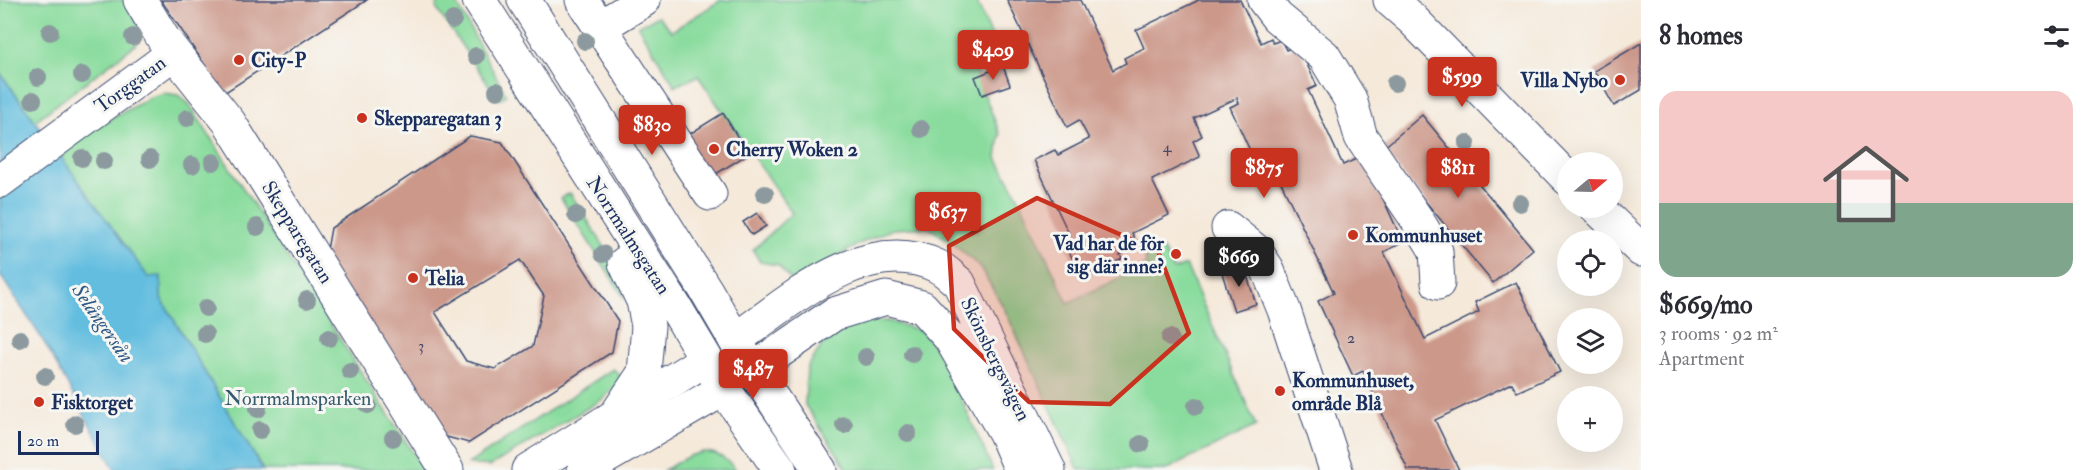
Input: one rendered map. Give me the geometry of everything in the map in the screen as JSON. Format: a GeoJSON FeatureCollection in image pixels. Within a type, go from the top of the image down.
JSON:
{"type":"FeatureCollection","features":[{"type":"Feature","properties":{"kind":"street","name":"Skepparegatan"},"geometry":{"type":"LineString","coordinates":[[140,0],[174,53],[230,122],[447,470]]}},
{"type":"Feature","properties":{"kind":"street"},"geometry":{"type":"LineString","coordinates":[[473,0],[515,101],[619,250],[644,301],[648,326],[644,373],[614,418]]}},
{"type":"Feature","properties":{"kind":"street","name":"Norrmalmsgatan"},"geometry":{"type":"LineString","coordinates":[[479,0],[677,310],[705,360],[780,470]]}},
{"type":"Feature","properties":{"kind":"street","name":"Norrmalmsgatan"},"geometry":{"type":"LineString","coordinates":[[524,0],[735,340],[820,470]]}},
{"type":"Feature","properties":{"kind":"street"},"geometry":{"type":"LineString","coordinates":[[582,0],[710,194]]}},
{"type":"Feature","properties":{"kind":"street"},"geometry":{"type":"LineString","coordinates":[[600,27],[644,0]]}},
{"type":"Feature","properties":{"kind":"street"},"geometry":{"type":"LineString","coordinates":[[1264,0],[1277,17],[1324,56],[1350,99],[1361,137],[1436,251],[1438,283]]}},
{"type":"Feature","properties":{"kind":"street"},"geometry":{"type":"LineString","coordinates":[[1390,0],[1413,20],[1557,168]]}},
{"type":"Feature","properties":{"kind":"street","name":"Torggatan"},"geometry":{"type":"LineString","coordinates":[[0,181],[174,53]]}},
{"type":"Feature","properties":{"kind":"street"},"geometry":{"type":"LineString","coordinates":[[1608,218],[1641,250]]}},
{"type":"Feature","properties":{"kind":"street"},"geometry":{"type":"LineString","coordinates":[[1228,228],[1255,250],[1268,268],[1336,470]]}},
{"type":"Feature","properties":{"kind":"street","name":"Skönsbergsvägen"},"geometry":{"type":"LineString","coordinates":[[705,360],[838,271],[866,261],[904,257],[938,267],[959,283],[1049,470]]}},
{"type":"Feature","properties":{"kind":"street","name":"Skönsbergsvägen"},"geometry":{"type":"LineString","coordinates":[[724,389],[834,314],[886,298],[922,307],[950,338],[1005,433],[1021,470]]}},
{"type":"Feature","properties":{"kind":"street"},"geometry":{"type":"LineString","coordinates":[[528,470],[705,360]]}},
{"type":"Feature","properties":{"kind":"street"},"geometry":{"type":"LineString","coordinates":[[584,470],[724,389]]}},
{"type":"Feature","properties":{"kind":"highlighted area"},"geometry":{"type":"Polygon","coordinates":[[[1037,198],[1158,251],[1189,333],[1110,404],[1029,402],[954,329],[949,246],[1037,198]]]}},
{"type":"Feature","properties":{"kind":"green space"},"geometry":{"type":"Polygon","coordinates":[[[0,0],[126,0],[142,33],[135,45],[35,121],[0,73],[0,0]]]}},
{"type":"Feature","properties":{"kind":"green space"},"geometry":{"type":"Polygon","coordinates":[[[440,0],[455,0],[506,95],[499,100],[436,8],[440,0]]]}},
{"type":"Feature","properties":{"kind":"green space"},"geometry":{"type":"Polygon","coordinates":[[[721,0],[976,0],[998,50],[971,60],[1000,134],[997,158],[1021,202],[1068,303],[1146,265],[1145,257],[1162,248],[1174,270],[1186,265],[1256,426],[1166,470],[1079,470],[1004,308],[980,267],[952,243],[928,227],[893,229],[791,280],[778,265],[760,262],[753,250],[792,213],[698,76],[675,86],[638,26],[658,16],[672,31],[721,0]]]}},
{"type":"Feature","properties":{"kind":"green space","name":"Norrmalmsparken"},"geometry":{"type":"Polygon","coordinates":[[[164,93],[178,95],[189,104],[424,470],[263,470],[161,298],[161,277],[148,277],[57,152],[82,135],[151,97],[164,93]]]}},
{"type":"Feature","properties":{"kind":"green space"},"geometry":{"type":"Polygon","coordinates":[[[570,193],[618,268],[625,299],[561,198],[570,193]]]}},
{"type":"Feature","properties":{"kind":"green space"},"geometry":{"type":"Polygon","coordinates":[[[888,321],[921,331],[942,356],[993,470],[848,470],[805,405],[807,368],[828,336],[853,322],[888,321]]]}},
{"type":"Feature","properties":{"kind":"green space"},"geometry":{"type":"Polygon","coordinates":[[[613,369],[621,376],[615,387],[603,399],[490,466],[468,464],[613,369]]]}},
{"type":"Feature","properties":{"kind":"green space"},"geometry":{"type":"Polygon","coordinates":[[[703,452],[722,457],[736,470],[664,470],[689,456],[703,452]]]}},
{"type":"Feature","properties":{"kind":"water","name":"Selångersån"},"geometry":{"type":"Polygon","coordinates":[[[0,73],[148,277],[161,276],[161,298],[263,470],[115,470],[41,337],[0,275],[0,73]]]}},
{"type":"Feature","properties":{"kind":"building","name":"City-P"},"geometry":{"type":"Polygon","coordinates":[[[161,0],[367,0],[224,93],[161,0]]]}},
{"type":"Feature","properties":{"kind":"building","name":"Kommunhuset"},"geometry":{"type":"Polygon","coordinates":[[[1007,0],[1080,0],[1113,70],[1126,63],[1124,58],[1144,48],[1136,30],[1197,0],[1240,0],[1261,43],[1271,38],[1273,43],[1281,40],[1286,50],[1298,45],[1317,86],[1308,90],[1343,165],[1363,156],[1403,242],[1384,252],[1425,339],[1479,312],[1475,302],[1516,282],[1557,366],[1557,373],[1517,392],[1512,383],[1435,420],[1459,470],[1408,470],[1363,371],[1353,376],[1318,301],[1334,293],[1278,176],[1264,181],[1230,107],[1239,103],[1237,98],[1194,118],[1202,136],[1193,141],[1200,157],[1152,180],[1169,215],[1132,233],[1138,246],[1120,255],[1122,259],[1082,278],[1063,239],[1070,236],[1034,160],[1055,150],[1058,155],[1089,139],[1079,120],[1067,127],[1007,0]]]}},
{"type":"Feature","properties":{"kind":"building","name":"Villa Nybo"},"geometry":{"type":"Polygon","coordinates":[[[1641,43],[1641,90],[1614,106],[1594,71],[1641,43]]]}},
{"type":"Feature","properties":{"kind":"building"},"geometry":{"type":"Polygon","coordinates":[[[1003,66],[1010,85],[982,95],[975,77],[1003,66]]]}},
{"type":"Feature","properties":{"kind":"building"},"geometry":{"type":"Polygon","coordinates":[[[723,113],[748,154],[708,179],[683,138],[723,113]]]}},
{"type":"Feature","properties":{"kind":"building"},"geometry":{"type":"Polygon","coordinates":[[[1422,115],[1533,249],[1493,283],[1382,149],[1422,115]]]}},
{"type":"Feature","properties":{"kind":"building","name":"Telia"},"geometry":{"type":"Polygon","coordinates":[[[470,136],[502,142],[618,321],[612,352],[469,443],[439,435],[325,261],[331,228],[470,136]],[[520,260],[435,312],[466,361],[495,369],[533,346],[544,296],[520,260]]]}},
{"type":"Feature","properties":{"kind":"building"},"geometry":{"type":"Polygon","coordinates":[[[757,213],[766,226],[752,235],[743,222],[757,213]]]}},
{"type":"Feature","properties":{"kind":"building"},"geometry":{"type":"Polygon","coordinates":[[[1244,266],[1256,304],[1234,311],[1222,273],[1244,266]]]}},
{"type":"Feature","properties":{"kind":"place","name":"City-P"},"geometry":{"type":"Point","coordinates":[239,60]}},
{"type":"Feature","properties":{"kind":"place","name":"Villa Nybo"},"geometry":{"type":"Point","coordinates":[1620,80]}},
{"type":"Feature","properties":{"kind":"place","name":"Skepparegatan 3"},"geometry":{"type":"Point","coordinates":[362,118]}},
{"type":"Feature","properties":{"kind":"place","name":"Cherry Woken 2"},"geometry":{"type":"Point","coordinates":[714,149]}},
{"type":"Feature","properties":{"kind":"place","name":"Kommunhuset"},"geometry":{"type":"Point","coordinates":[1353,235]}},
{"type":"Feature","properties":{"kind":"place","name":"Vad har de för sig där inne?"},"geometry":{"type":"Point","coordinates":[1176,254]}},
{"type":"Feature","properties":{"kind":"place","name":"Telia"},"geometry":{"type":"Point","coordinates":[413,278]}},
{"type":"Feature","properties":{"kind":"place","name":"Kommunhuset, område Blå"},"geometry":{"type":"Point","coordinates":[1280,391]}},
{"type":"Feature","properties":{"kind":"place","name":"Fisktorget"},"geometry":{"type":"Point","coordinates":[39,402]}}]}
